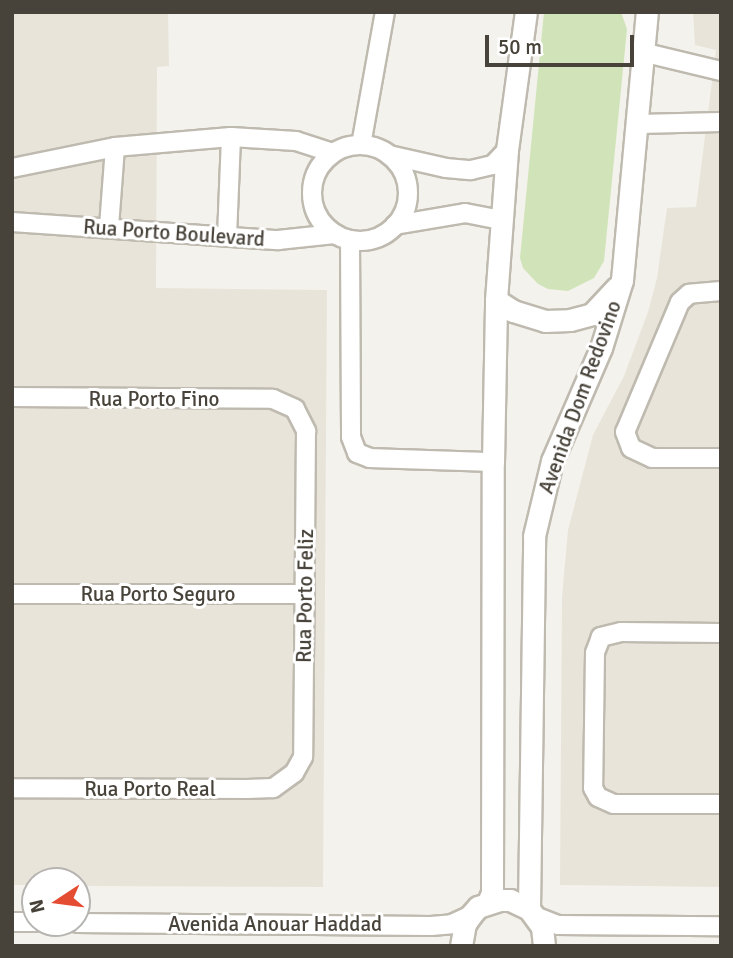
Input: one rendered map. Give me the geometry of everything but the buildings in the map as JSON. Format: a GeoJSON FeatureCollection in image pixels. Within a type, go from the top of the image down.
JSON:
{"type":"FeatureCollection","features":[{"type":"Feature","properties":{"kind":"street"},"geometry":{"type":"LineString","coordinates":[[361,145],[385,12]]}},
{"type":"Feature","properties":{"kind":"street"},"geometry":{"type":"LineString","coordinates":[[461,946],[465,924],[471,915],[488,902],[492,893],[496,300],[507,150],[526,12]]}},
{"type":"Feature","properties":{"kind":"street","name":"Avenida Dom Redovino"},"geometry":{"type":"LineString","coordinates":[[544,946],[533,913],[534,536],[552,461],[601,348],[622,280],[646,53],[647,13]]}},
{"type":"Feature","properties":{"kind":"street"},"geometry":{"type":"LineString","coordinates":[[646,53],[721,71]]}},
{"type":"Feature","properties":{"kind":"street"},"geometry":{"type":"LineString","coordinates":[[639,124],[721,122]]}},
{"type":"Feature","properties":{"kind":"street"},"geometry":{"type":"LineString","coordinates":[[12,168],[115,147],[230,137],[296,141],[332,153]]}},
{"type":"Feature","properties":{"kind":"street"},"geometry":{"type":"LineString","coordinates":[[227,237],[230,137]]}},
{"type":"Feature","properties":{"kind":"street"},"geometry":{"type":"LineString","coordinates":[[389,155],[406,180],[404,212],[395,225],[382,236],[366,241],[342,237],[322,223],[314,209],[312,192],[321,164],[332,153],[361,145],[376,148],[389,155],[446,168],[471,170],[493,165],[507,150]]}},
{"type":"Feature","properties":{"kind":"street"},"geometry":{"type":"LineString","coordinates":[[109,227],[115,147]]}},
{"type":"Feature","properties":{"kind":"street"},"geometry":{"type":"LineString","coordinates":[[395,225],[465,213],[500,220]]}},
{"type":"Feature","properties":{"kind":"street","name":"Rua Porto Boulevard"},"geometry":{"type":"LineString","coordinates":[[12,222],[278,240],[342,237]]}},
{"type":"Feature","properties":{"kind":"street"},"geometry":{"type":"LineString","coordinates":[[342,237],[351,437],[357,453],[370,457],[493,461]]}},
{"type":"Feature","properties":{"kind":"street"},"geometry":{"type":"LineString","coordinates":[[496,300],[513,311],[545,321],[570,320],[592,314],[622,280]]}},
{"type":"Feature","properties":{"kind":"street"},"geometry":{"type":"LineString","coordinates":[[721,291],[689,294],[680,302],[625,432],[631,448],[652,458],[721,458]]}},
{"type":"Feature","properties":{"kind":"street","name":"Rua Porto Fino"},"geometry":{"type":"LineString","coordinates":[[12,397],[272,400],[295,409]]}},
{"type":"Feature","properties":{"kind":"street","name":"Rua Porto Feliz"},"geometry":{"type":"LineString","coordinates":[[286,780],[303,757],[306,431],[295,409]]}},
{"type":"Feature","properties":{"kind":"street","name":"Rua Porto Seguro"},"geometry":{"type":"LineString","coordinates":[[12,594],[305,594]]}},
{"type":"Feature","properties":{"kind":"street"},"geometry":{"type":"LineString","coordinates":[[721,633],[621,632],[601,637],[595,653],[593,788],[598,797],[614,804],[721,804]]}},
{"type":"Feature","properties":{"kind":"street","name":"Rua Porto Real"},"geometry":{"type":"LineString","coordinates":[[12,788],[247,789],[273,788],[286,780]]}},
{"type":"Feature","properties":{"kind":"street"},"geometry":{"type":"LineString","coordinates":[[488,902],[510,900],[558,925],[721,926]]}},
{"type":"Feature","properties":{"kind":"street","name":"Avenida Anouar Haddad"},"geometry":{"type":"LineString","coordinates":[[91,923],[431,926],[452,924],[471,915]]}},
{"type":"Feature","properties":{"kind":"shaded area"},"geometry":{"type":"Polygon","coordinates":[[[12,12],[168,12],[169,66],[157,67],[156,288],[327,290],[323,887],[91,886],[91,867],[21,867],[21,885],[12,885],[12,12]]]}},
{"type":"Feature","properties":{"kind":"shaded area"},"geometry":{"type":"Polygon","coordinates":[[[693,12],[721,12],[721,887],[560,885],[562,597],[568,530],[593,435],[624,376],[648,312],[657,278],[667,208],[696,207],[716,50],[695,45],[693,12]]]}},
{"type":"Feature","properties":{"kind":"green space"},"geometry":{"type":"Polygon","coordinates":[[[544,12],[621,12],[627,29],[604,261],[594,278],[568,291],[548,289],[538,284],[523,268],[520,258],[544,12]]]}}]}
